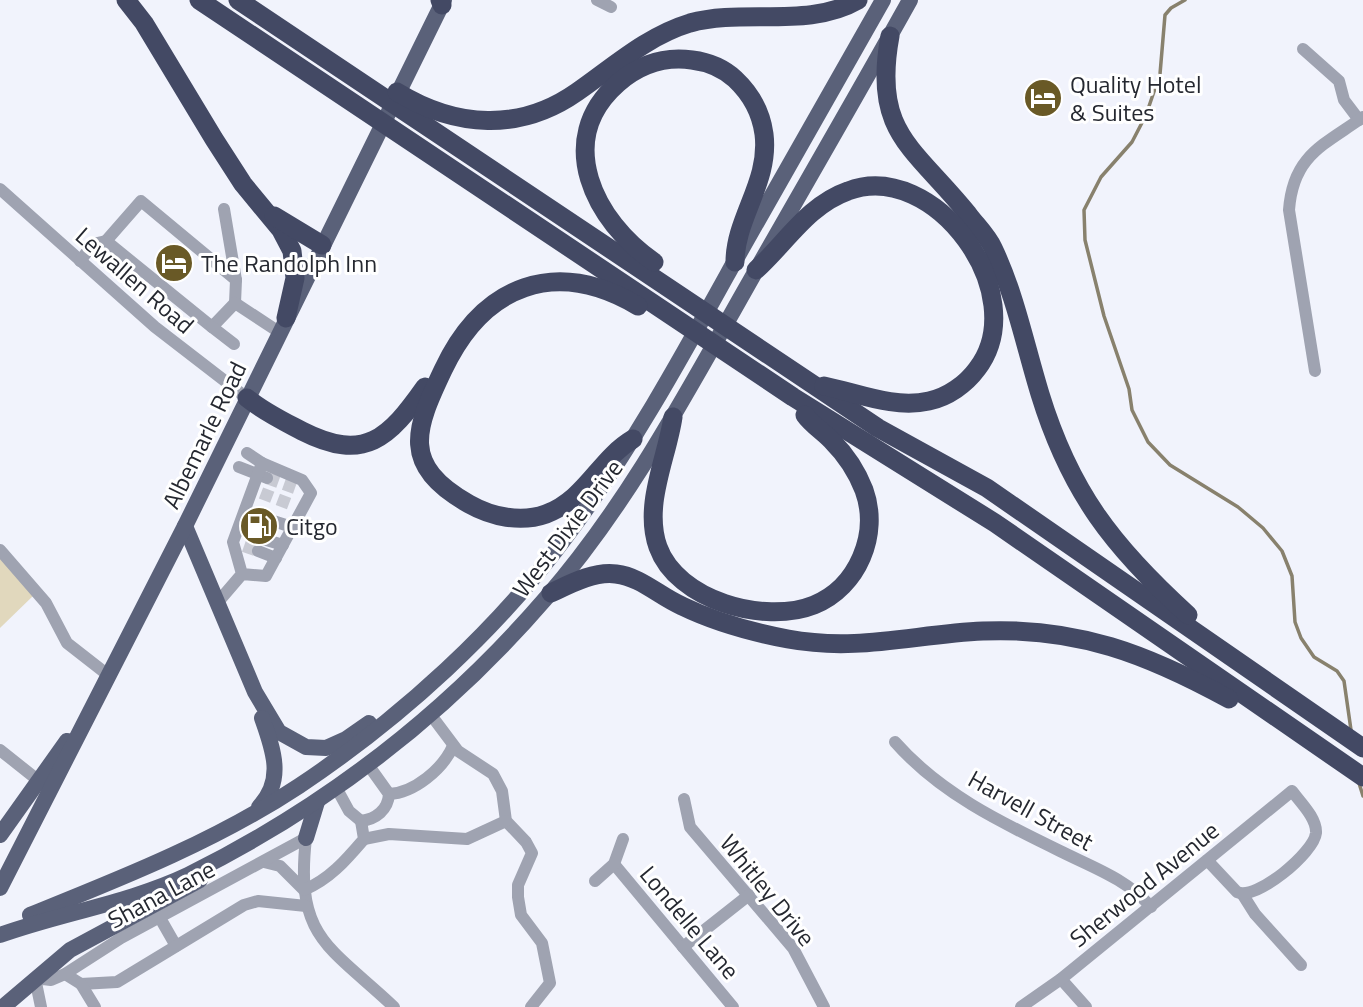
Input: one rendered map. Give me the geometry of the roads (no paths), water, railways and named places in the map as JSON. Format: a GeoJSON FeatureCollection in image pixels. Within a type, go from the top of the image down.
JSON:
{"type":"FeatureCollection","features":[{"type":"Feature","properties":{"kind":"highway"},"geometry":{"type":"LineString","coordinates":[[126,0],[144,23],[243,184],[264,209],[292,251],[295,278],[283,325]]}},
{"type":"Feature","properties":{"kind":"highway"},"geometry":{"type":"LineString","coordinates":[[199,0],[793,397],[995,523],[1363,777]]}},
{"type":"Feature","properties":{"kind":"highway"},"geometry":{"type":"LineString","coordinates":[[237,0],[816,384],[878,428],[987,488],[1363,748]]}},
{"type":"Feature","properties":{"kind":"highway"},"geometry":{"type":"LineString","coordinates":[[331,62],[355,66],[405,97],[438,112],[473,121],[505,121],[535,114],[556,104],[636,50],[678,27],[713,19],[821,13],[858,0]]}},
{"type":"Feature","properties":{"kind":"highway"},"geometry":{"type":"LineString","coordinates":[[890,36],[886,86],[895,128],[912,152],[991,243],[1005,273],[1054,434],[1077,486],[1126,556],[1196,623],[1280,691]]}},
{"type":"Feature","properties":{"kind":"highway"},"geometry":{"type":"LineString","coordinates":[[690,300],[679,280],[648,259],[615,227],[597,201],[586,169],[586,137],[598,107],[614,86],[642,67],[673,58],[712,65],[743,87],[757,109],[764,135],[762,171],[753,203],[735,241],[735,262]]}},
{"type":"Feature","properties":{"kind":"highway"},"geometry":{"type":"LineString","coordinates":[[756,270],[822,204],[861,187],[890,188],[918,199],[943,215],[977,255],[992,293],[996,313],[993,339],[984,360],[955,390],[930,401],[907,403],[872,399],[816,384]]}},
{"type":"Feature","properties":{"kind":"highway"},"geometry":{"type":"LineString","coordinates":[[264,209],[322,245]]}},
{"type":"Feature","properties":{"kind":"highway"},"geometry":{"type":"LineString","coordinates":[[247,398],[263,411],[324,442],[344,446],[363,445],[376,441],[394,427],[467,331],[494,302],[536,284],[583,283],[621,296],[640,307],[670,315]]}},
{"type":"Feature","properties":{"kind":"highway"},"geometry":{"type":"LineString","coordinates":[[447,358],[423,412],[419,445],[424,459],[437,478],[455,495],[475,508],[514,518],[550,512],[583,490],[614,450],[633,439]]}},
{"type":"Feature","properties":{"kind":"highway"},"geometry":{"type":"LineString","coordinates":[[673,416],[668,450],[655,492],[653,523],[659,548],[671,569],[691,589],[750,610],[813,606],[835,593],[856,572],[866,546],[869,518],[864,491],[854,469],[833,441],[807,419],[793,397]]}},
{"type":"Feature","properties":{"kind":"highway"},"geometry":{"type":"LineString","coordinates":[[551,593],[583,579],[615,573],[639,580],[704,616],[748,631],[824,643],[898,642],[980,631],[1070,636],[1113,645],[1172,668],[1313,745]]}},
{"type":"Feature","properties":{"kind":"main road","name":"West Dixie Drive"},"geometry":{"type":"LineString","coordinates":[[79,903],[253,814],[300,785],[397,712],[479,635],[541,568],[572,530],[633,439],[883,0]]}},
{"type":"Feature","properties":{"kind":"main road","name":"West Dixie Drive"},"geometry":{"type":"LineString","coordinates":[[79,903],[169,883],[260,836],[337,789],[431,715],[551,593],[599,531],[673,416],[910,0]]}},
{"type":"Feature","properties":{"kind":"main road","name":"Albemarle Road"},"geometry":{"type":"LineString","coordinates":[[0,888],[185,526],[442,2]]}},
{"type":"Feature","properties":{"kind":"main road"},"geometry":{"type":"LineString","coordinates":[[185,526],[255,692],[273,750],[275,771],[271,791],[253,814]]}},
{"type":"Feature","properties":{"kind":"main road"},"geometry":{"type":"LineString","coordinates":[[255,692],[279,732],[296,743],[316,748],[336,745],[372,721],[397,712]]}},
{"type":"Feature","properties":{"kind":"main road"},"geometry":{"type":"LineString","coordinates":[[0,835],[58,750],[81,727]]}},
{"type":"Feature","properties":{"kind":"main road"},"geometry":{"type":"LineString","coordinates":[[306,838],[317,802]]}},
{"type":"Feature","properties":{"kind":"main road"},"geometry":{"type":"LineString","coordinates":[[3,1007],[35,978],[90,937],[249,853],[260,836]]}},
{"type":"Feature","properties":{"kind":"main road"},"geometry":{"type":"LineString","coordinates":[[0,927],[79,903]]}},
{"type":"Feature","properties":{"kind":"main road"},"geometry":{"type":"LineString","coordinates":[[0,935],[79,903]]}},
{"type":"Feature","properties":{"kind":"street"},"geometry":{"type":"LineString","coordinates":[[597,0],[611,7]]}},
{"type":"Feature","properties":{"kind":"street"},"geometry":{"type":"LineString","coordinates":[[1303,49],[1339,80],[1343,100],[1361,118],[1310,154],[1294,180],[1290,197],[1289,209],[1315,371]]}},
{"type":"Feature","properties":{"kind":"street","name":"Lewallen Road"},"geometry":{"type":"LineString","coordinates":[[0,189],[155,327],[247,398]]}},
{"type":"Feature","properties":{"kind":"street"},"geometry":{"type":"LineString","coordinates":[[80,261],[93,244],[106,241],[141,201],[236,280]]}},
{"type":"Feature","properties":{"kind":"street"},"geometry":{"type":"LineString","coordinates":[[212,327],[235,303],[236,280],[224,209]]}},
{"type":"Feature","properties":{"kind":"street"},"geometry":{"type":"LineString","coordinates":[[106,241],[234,344]]}},
{"type":"Feature","properties":{"kind":"street"},"geometry":{"type":"LineString","coordinates":[[235,303],[283,325]]}},
{"type":"Feature","properties":{"kind":"street"},"geometry":{"type":"LineString","coordinates":[[247,453],[262,472]]}},
{"type":"Feature","properties":{"kind":"street"},"geometry":{"type":"LineString","coordinates":[[239,467],[302,480],[311,493]]}},
{"type":"Feature","properties":{"kind":"street"},"geometry":{"type":"LineString","coordinates":[[218,602],[242,574],[241,538],[262,472]]}},
{"type":"Feature","properties":{"kind":"street"},"geometry":{"type":"LineString","coordinates":[[295,488],[311,493]]}},
{"type":"Feature","properties":{"kind":"street"},"geometry":{"type":"LineString","coordinates":[[242,574],[266,576],[292,527],[296,506],[311,493]]}},
{"type":"Feature","properties":{"kind":"street"},"geometry":{"type":"LineString","coordinates":[[270,520],[292,527]]}},
{"type":"Feature","properties":{"kind":"street"},"geometry":{"type":"LineString","coordinates":[[276,558],[260,545],[283,545]]}},
{"type":"Feature","properties":{"kind":"street"},"geometry":{"type":"LineString","coordinates":[[0,550],[46,603],[67,643],[108,675]]}},
{"type":"Feature","properties":{"kind":"street"},"geometry":{"type":"LineString","coordinates":[[431,715],[453,746],[493,775],[502,791],[506,821],[526,842],[532,853],[518,885],[519,906],[521,915],[542,943],[550,983],[531,1007]]}},
{"type":"Feature","properties":{"kind":"street","name":"Harvell Street"},"geometry":{"type":"LineString","coordinates":[[895,742],[926,772],[992,818],[1126,883],[1151,906]]}},
{"type":"Feature","properties":{"kind":"street"},"geometry":{"type":"LineString","coordinates":[[389,794],[408,791],[419,783],[445,759],[453,746]]}},
{"type":"Feature","properties":{"kind":"street"},"geometry":{"type":"LineString","coordinates":[[0,750],[39,781]]}},
{"type":"Feature","properties":{"kind":"street"},"geometry":{"type":"LineString","coordinates":[[361,821],[380,813],[387,804],[389,794],[369,766]]}},
{"type":"Feature","properties":{"kind":"street"},"geometry":{"type":"LineString","coordinates":[[337,789],[349,811],[361,821],[364,839]]}},
{"type":"Feature","properties":{"kind":"street","name":"Sherwood Avenue"},"geometry":{"type":"LineString","coordinates":[[1021,1007],[1061,979],[1292,791],[1314,821],[1316,833],[1311,847],[1276,878],[1254,892],[1242,895]]}},
{"type":"Feature","properties":{"kind":"street","name":"Whitley Drive"},"geometry":{"type":"LineString","coordinates":[[684,799],[690,827],[793,948],[824,1007]]}},
{"type":"Feature","properties":{"kind":"street"},"geometry":{"type":"LineString","coordinates":[[304,890],[318,884],[343,865],[364,839],[389,834],[426,839],[467,839],[506,821]]}},
{"type":"Feature","properties":{"kind":"street"},"geometry":{"type":"LineString","coordinates":[[306,838],[304,890],[311,922],[327,946],[394,1007]]}},
{"type":"Feature","properties":{"kind":"street","name":"Shana Lane"},"geometry":{"type":"LineString","coordinates":[[35,978],[51,979],[65,974],[306,838]]}},
{"type":"Feature","properties":{"kind":"street"},"geometry":{"type":"LineString","coordinates":[[595,881],[614,864],[623,839]]}},
{"type":"Feature","properties":{"kind":"street"},"geometry":{"type":"LineString","coordinates":[[1207,860],[1242,895],[1255,914],[1301,965]]}},
{"type":"Feature","properties":{"kind":"street"},"geometry":{"type":"LineString","coordinates":[[264,862],[280,866],[304,890]]}},
{"type":"Feature","properties":{"kind":"street","name":"Londelle Lane"},"geometry":{"type":"LineString","coordinates":[[614,864],[733,1007]]}},
{"type":"Feature","properties":{"kind":"street"},"geometry":{"type":"LineString","coordinates":[[683,947],[749,895]]}},
{"type":"Feature","properties":{"kind":"street"},"geometry":{"type":"LineString","coordinates":[[81,984],[117,982],[244,905],[258,901],[306,906]]}},
{"type":"Feature","properties":{"kind":"street"},"geometry":{"type":"LineString","coordinates":[[160,918],[176,946]]}},
{"type":"Feature","properties":{"kind":"street"},"geometry":{"type":"LineString","coordinates":[[65,974],[81,984],[95,1007]]}},
{"type":"Feature","properties":{"kind":"street"},"geometry":{"type":"LineString","coordinates":[[35,978],[41,1007]]}},
{"type":"Feature","properties":{"kind":"street"},"geometry":{"type":"LineString","coordinates":[[1061,979],[1086,1007]]}},
{"type":"Feature","properties":{"kind":"waterway"},"geometry":{"type":"LineString","coordinates":[[1185,0],[1165,15],[1160,74],[1146,115],[1132,142],[1101,177],[1084,210],[1085,240],[1104,316],[1129,389],[1132,410],[1148,442],[1170,465],[1238,507],[1263,528],[1282,551],[1292,576],[1295,622],[1301,638],[1314,657],[1337,671],[1344,681],[1351,730]]}},
{"type":"Feature","properties":{"kind":"waterway"},"geometry":{"type":"LineString","coordinates":[[1359,783],[1363,796]]}},
{"type":"Feature","properties":{"kind":"tunnel"},"geometry":{"type":"LineString","coordinates":[[267,478],[295,488]]}},
{"type":"Feature","properties":{"kind":"tunnel"},"geometry":{"type":"LineString","coordinates":[[261,493],[290,504]]}},
{"type":"Feature","properties":{"kind":"tunnel"},"geometry":{"type":"LineString","coordinates":[[256,516],[270,520]]}},
{"type":"Feature","properties":{"kind":"tunnel"},"geometry":{"type":"LineString","coordinates":[[249,534],[263,539]]}},
{"type":"Feature","properties":{"kind":"tunnel"},"geometry":{"type":"LineString","coordinates":[[244,546],[258,551]]}},
{"type":"Feature","properties":{"kind":"place","name":"Quality Hotel & Suites"},"geometry":{"type":"Point","coordinates":[1043,98]}},
{"type":"Feature","properties":{"kind":"place","name":"The Randolph Inn"},"geometry":{"type":"Point","coordinates":[174,263]}},
{"type":"Feature","properties":{"kind":"place","name":"Citgo"},"geometry":{"type":"Point","coordinates":[259,526]}}]}
